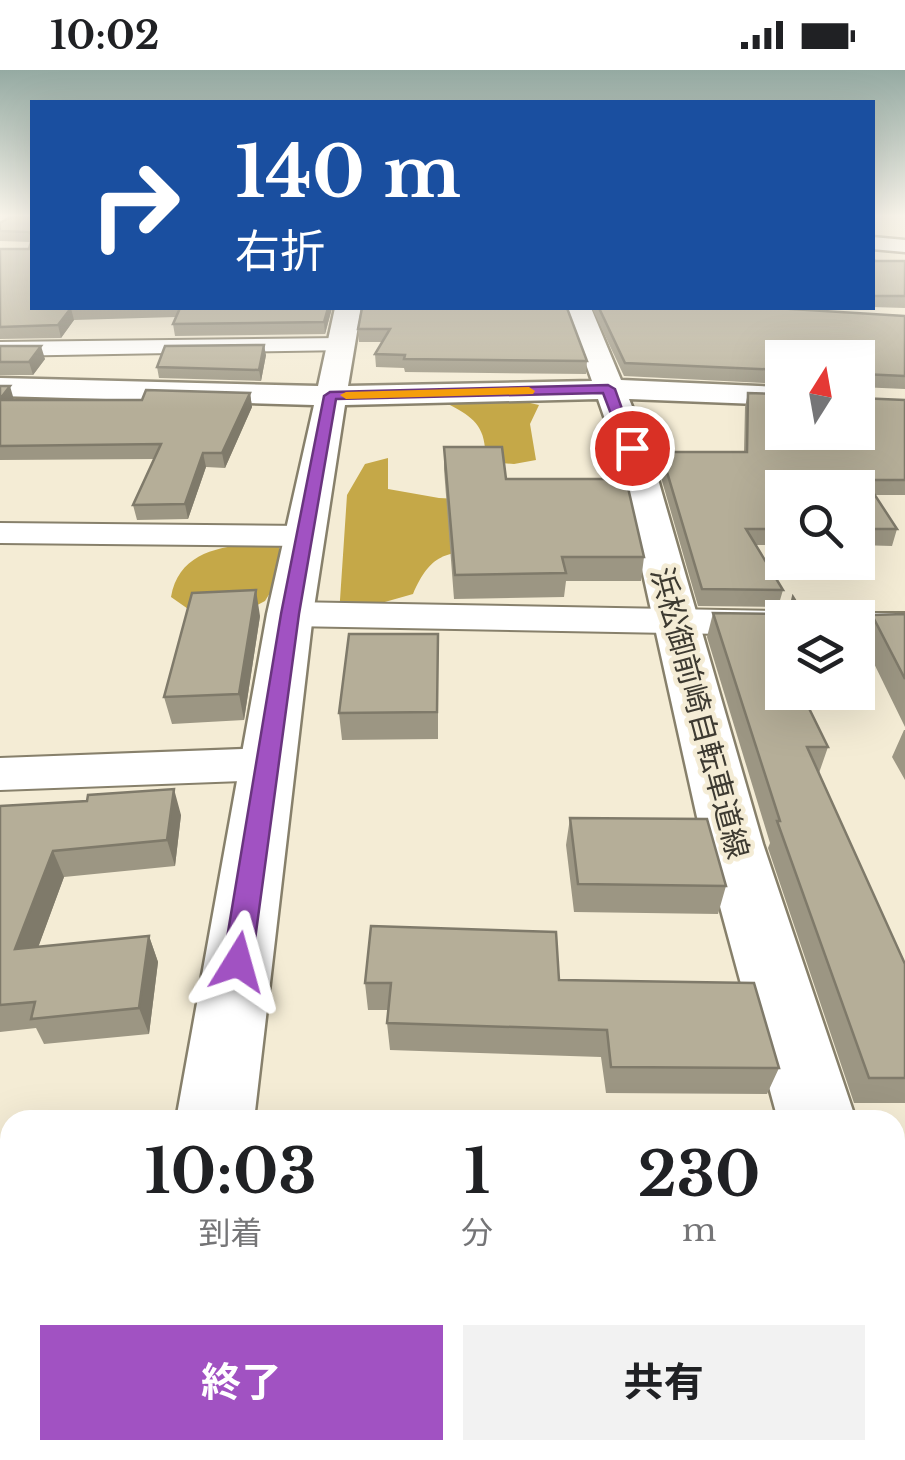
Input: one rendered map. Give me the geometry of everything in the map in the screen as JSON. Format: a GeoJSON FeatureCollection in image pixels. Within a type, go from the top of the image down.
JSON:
{"type":"FeatureCollection","features":[{"type":"Feature","properties":{"kind":"street"},"geometry":{"type":"LineString","coordinates":[[216,1110],[290,614],[348,310]]}},
{"type":"Feature","properties":{"kind":"street","name":"浜松御前崎自転車道線"},"geometry":{"type":"LineString","coordinates":[[580,310],[632,448],[733,844],[815,1110]]}},
{"type":"Feature","properties":{"kind":"street"},"geometry":{"type":"LineString","coordinates":[[0,349],[340,344]]}},
{"type":"Feature","properties":{"kind":"street"},"geometry":{"type":"LineString","coordinates":[[0,387],[330,396],[608,389],[765,395]]}},
{"type":"Feature","properties":{"kind":"street"},"geometry":{"type":"LineString","coordinates":[[0,533],[304,536]]}},
{"type":"Feature","properties":{"kind":"street"},"geometry":{"type":"LineString","coordinates":[[290,614],[765,624]]}},
{"type":"Feature","properties":{"kind":"street"},"geometry":{"type":"LineString","coordinates":[[875,625],[905,626]]}},
{"type":"Feature","properties":{"kind":"street"},"geometry":{"type":"LineString","coordinates":[[0,774],[266,764]]}},
{"type":"Feature","properties":{"kind":"shaded area"},"geometry":{"type":"Polygon","coordinates":[[[508,398],[539,405],[530,424],[536,460],[514,464],[464,460],[485,448],[484,439],[474,421],[448,404],[508,398]]]}},
{"type":"Feature","properties":{"kind":"shaded area"},"geometry":{"type":"Polygon","coordinates":[[[388,458],[388,489],[439,498],[502,501],[486,549],[441,558],[426,570],[413,594],[339,615],[347,495],[365,464],[388,458]]]}},
{"type":"Feature","properties":{"kind":"shaded area"},"geometry":{"type":"Polygon","coordinates":[[[279,547],[281,575],[265,601],[246,611],[191,611],[171,597],[175,583],[189,563],[221,548],[279,547]]]}},
{"type":"Feature","properties":{"kind":"building"},"geometry":{"type":"Polygon","coordinates":[[[0,280],[30,280],[30,310],[69,310],[58,325],[0,327],[0,280]]]}},
{"type":"Feature","properties":{"kind":"building"},"geometry":{"type":"Polygon","coordinates":[[[875,280],[905,280],[905,296],[875,296],[875,280]]]}},
{"type":"Feature","properties":{"kind":"building"},"geometry":{"type":"Polygon","coordinates":[[[179,310],[327,310],[324,322],[173,324],[179,310]]]}},
{"type":"Feature","properties":{"kind":"building"},"geometry":{"type":"Polygon","coordinates":[[[362,310],[568,310],[587,361],[404,359],[405,355],[375,354],[390,329],[358,329],[362,310]]]}},
{"type":"Feature","properties":{"kind":"building"},"geometry":{"type":"Polygon","coordinates":[[[600,310],[808,310],[905,316],[905,376],[875,375],[875,340],[765,340],[765,369],[625,363],[600,310]]]}},
{"type":"Feature","properties":{"kind":"building"},"geometry":{"type":"Polygon","coordinates":[[[264,345],[259,370],[157,367],[165,346],[264,345]]]}},
{"type":"Feature","properties":{"kind":"building"},"geometry":{"type":"Polygon","coordinates":[[[0,346],[41,346],[29,362],[0,362],[0,346]]]}},
{"type":"Feature","properties":{"kind":"building"},"geometry":{"type":"Polygon","coordinates":[[[0,386],[10,386],[0,399],[0,386]]]}},
{"type":"Feature","properties":{"kind":"building"},"geometry":{"type":"Polygon","coordinates":[[[146,390],[250,393],[222,453],[203,453],[185,504],[133,505],[161,444],[0,446],[0,400],[142,400],[146,390]]]}},
{"type":"Feature","properties":{"kind":"building"},"geometry":{"type":"Polygon","coordinates":[[[748,393],[765,394],[765,450],[875,450],[875,399],[905,400],[905,480],[875,480],[875,470],[765,470],[765,529],[746,529],[765,560],[765,580],[777,580],[783,590],[702,589],[661,452],[747,452],[748,393]]]}},
{"type":"Feature","properties":{"kind":"building"},"geometry":{"type":"Polygon","coordinates":[[[444,447],[502,447],[506,479],[626,479],[644,557],[562,557],[566,573],[455,575],[444,447]]]}},
{"type":"Feature","properties":{"kind":"building"},"geometry":{"type":"Polygon","coordinates":[[[875,495],[897,529],[875,529],[875,495]]]}},
{"type":"Feature","properties":{"kind":"building"},"geometry":{"type":"Polygon","coordinates":[[[256,590],[239,694],[164,697],[192,593],[256,590]]]}},
{"type":"Feature","properties":{"kind":"building"},"geometry":{"type":"Polygon","coordinates":[[[713,613],[765,614],[765,710],[810,710],[828,747],[807,747],[905,964],[905,1078],[869,1078],[777,821],[713,613]]]}},
{"type":"Feature","properties":{"kind":"building"},"geometry":{"type":"Polygon","coordinates":[[[905,614],[905,679],[875,621],[875,615],[905,614]]]}},
{"type":"Feature","properties":{"kind":"building"},"geometry":{"type":"Polygon","coordinates":[[[349,634],[438,634],[437,712],[339,713],[349,634]]]}},
{"type":"Feature","properties":{"kind":"building"},"geometry":{"type":"Polygon","coordinates":[[[174,789],[167,840],[53,851],[15,949],[149,936],[139,1008],[31,1019],[35,1002],[0,1005],[0,806],[87,801],[88,795],[174,789]]]}},
{"type":"Feature","properties":{"kind":"building"},"geometry":{"type":"Polygon","coordinates":[[[570,818],[707,819],[726,886],[578,884],[570,818]]]}},
{"type":"Feature","properties":{"kind":"building"},"geometry":{"type":"Polygon","coordinates":[[[371,926],[556,932],[559,980],[754,983],[779,1068],[611,1067],[607,1030],[387,1023],[391,983],[365,983],[371,926]]]}},
{"type":"Feature","properties":{"kind":"slow traffic"},"geometry":{"type":"LineString","coordinates":[[346,395],[529,391]]}},
{"type":"Feature","properties":{"kind":"route"},"geometry":{"type":"LineString","coordinates":[[238,962],[290,614],[330,396],[608,389],[632,448]]}}]}
